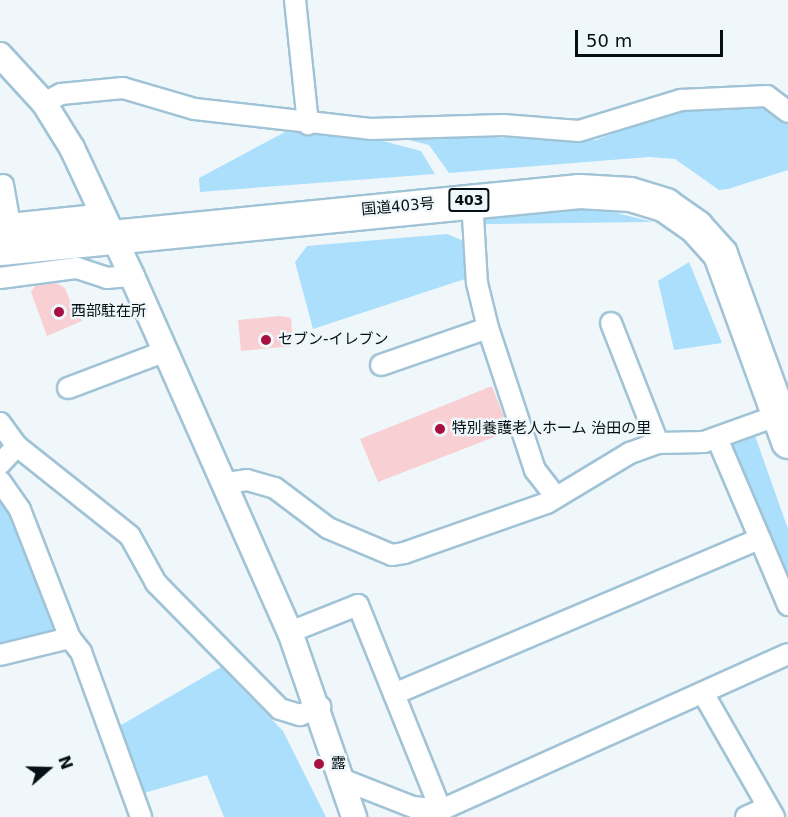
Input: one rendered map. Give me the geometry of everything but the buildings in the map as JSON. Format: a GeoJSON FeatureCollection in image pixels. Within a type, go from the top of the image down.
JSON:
{"type":"FeatureCollection","features":[{"type":"Feature","properties":{"kind":"highway","name":"国道403号"},"geometry":{"type":"LineString","coordinates":[[3,233],[472,200],[579,190],[630,194],[665,205],[696,227],[720,254],[783,428]]}},
{"type":"Feature","properties":{"kind":"street"},"geometry":{"type":"LineString","coordinates":[[295,0],[308,124]]}},
{"type":"Feature","properties":{"kind":"street"},"geometry":{"type":"LineString","coordinates":[[0,55],[44,103],[72,148],[100,225],[132,276],[290,632],[320,706],[348,797]]}},
{"type":"Feature","properties":{"kind":"street"},"geometry":{"type":"LineString","coordinates":[[44,103],[61,94],[123,88],[195,109],[308,124],[370,129],[503,125],[579,131],[681,100],[767,96],[788,112]]}},
{"type":"Feature","properties":{"kind":"street"},"geometry":{"type":"LineString","coordinates":[[3,185],[3,233]]}},
{"type":"Feature","properties":{"kind":"street"},"geometry":{"type":"LineString","coordinates":[[472,200],[477,283],[488,328],[535,470],[556,497]]}},
{"type":"Feature","properties":{"kind":"street"},"geometry":{"type":"LineString","coordinates":[[0,278],[77,268],[107,278],[132,276]]}},
{"type":"Feature","properties":{"kind":"street"},"geometry":{"type":"LineString","coordinates":[[611,323],[658,443]]}},
{"type":"Feature","properties":{"kind":"street"},"geometry":{"type":"LineString","coordinates":[[381,365],[488,328]]}},
{"type":"Feature","properties":{"kind":"street"},"geometry":{"type":"LineString","coordinates":[[69,388],[166,351]]}},
{"type":"Feature","properties":{"kind":"street"},"geometry":{"type":"LineString","coordinates":[[0,423],[17,446],[130,536],[156,583],[280,709],[300,715],[320,706]]}},
{"type":"Feature","properties":{"kind":"street"},"geometry":{"type":"LineString","coordinates":[[225,483],[247,480],[275,488],[328,528],[392,555],[556,497],[630,453],[658,443],[717,438],[783,428]]}},
{"type":"Feature","properties":{"kind":"street"},"geometry":{"type":"LineString","coordinates":[[717,438],[788,605]]}},
{"type":"Feature","properties":{"kind":"street"},"geometry":{"type":"LineString","coordinates":[[0,464],[17,446]]}},
{"type":"Feature","properties":{"kind":"street"},"geometry":{"type":"LineString","coordinates":[[0,481],[20,510],[70,638],[81,652],[141,817]]}},
{"type":"Feature","properties":{"kind":"street"},"geometry":{"type":"LineString","coordinates":[[394,694],[760,539]]}},
{"type":"Feature","properties":{"kind":"street"},"geometry":{"type":"LineString","coordinates":[[290,632],[358,605],[441,810]]}},
{"type":"Feature","properties":{"kind":"street"},"geometry":{"type":"LineString","coordinates":[[0,655],[70,638]]}},
{"type":"Feature","properties":{"kind":"street"},"geometry":{"type":"LineString","coordinates":[[348,797],[441,810],[788,654]]}},
{"type":"Feature","properties":{"kind":"street"},"geometry":{"type":"LineString","coordinates":[[703,693],[771,812],[746,817]]}},
{"type":"Feature","properties":{"kind":"street"},"geometry":{"type":"LineString","coordinates":[[348,797],[406,817]]}},
{"type":"Feature","properties":{"kind":"shaded area"},"geometry":{"type":"Polygon","coordinates":[[[756,105],[788,124],[788,170],[719,190],[675,159],[649,157],[449,173],[429,145],[388,135],[596,140],[681,107],[756,105]]]}},
{"type":"Feature","properties":{"kind":"shaded area"},"geometry":{"type":"Polygon","coordinates":[[[285,132],[364,136],[421,151],[435,174],[200,192],[199,178],[285,132]]]}},
{"type":"Feature","properties":{"kind":"shaded area"},"geometry":{"type":"Polygon","coordinates":[[[593,207],[653,222],[482,224],[481,219],[593,207]]]}},
{"type":"Feature","properties":{"kind":"shaded area"},"geometry":{"type":"Polygon","coordinates":[[[447,234],[466,242],[468,278],[313,329],[295,262],[307,246],[447,234]]]}},
{"type":"Feature","properties":{"kind":"shaded area"},"geometry":{"type":"Polygon","coordinates":[[[689,262],[722,343],[674,350],[658,281],[689,262]]]}},
{"type":"Feature","properties":{"kind":"shaded area"},"geometry":{"type":"Polygon","coordinates":[[[754,433],[788,529],[788,586],[730,446],[754,433]]]}},
{"type":"Feature","properties":{"kind":"shaded area"},"geometry":{"type":"Polygon","coordinates":[[[0,493],[19,524],[54,632],[0,646],[0,493]]]}},
{"type":"Feature","properties":{"kind":"shaded area"},"geometry":{"type":"Polygon","coordinates":[[[221,667],[283,731],[326,817],[224,817],[207,775],[144,793],[116,728],[221,667]]]}},
{"type":"Feature","properties":{"kind":"place","name":"西部駐在所"},"geometry":{"type":"Point","coordinates":[59,312]}},
{"type":"Feature","properties":{"kind":"place","name":"セブン-イレブン"},"geometry":{"type":"Point","coordinates":[266,340]}},
{"type":"Feature","properties":{"kind":"place","name":"特別養護老人ホーム 治田の里"},"geometry":{"type":"Point","coordinates":[440,429]}},
{"type":"Feature","properties":{"kind":"place","name":"露"},"geometry":{"type":"Point","coordinates":[319,764]}}]}
